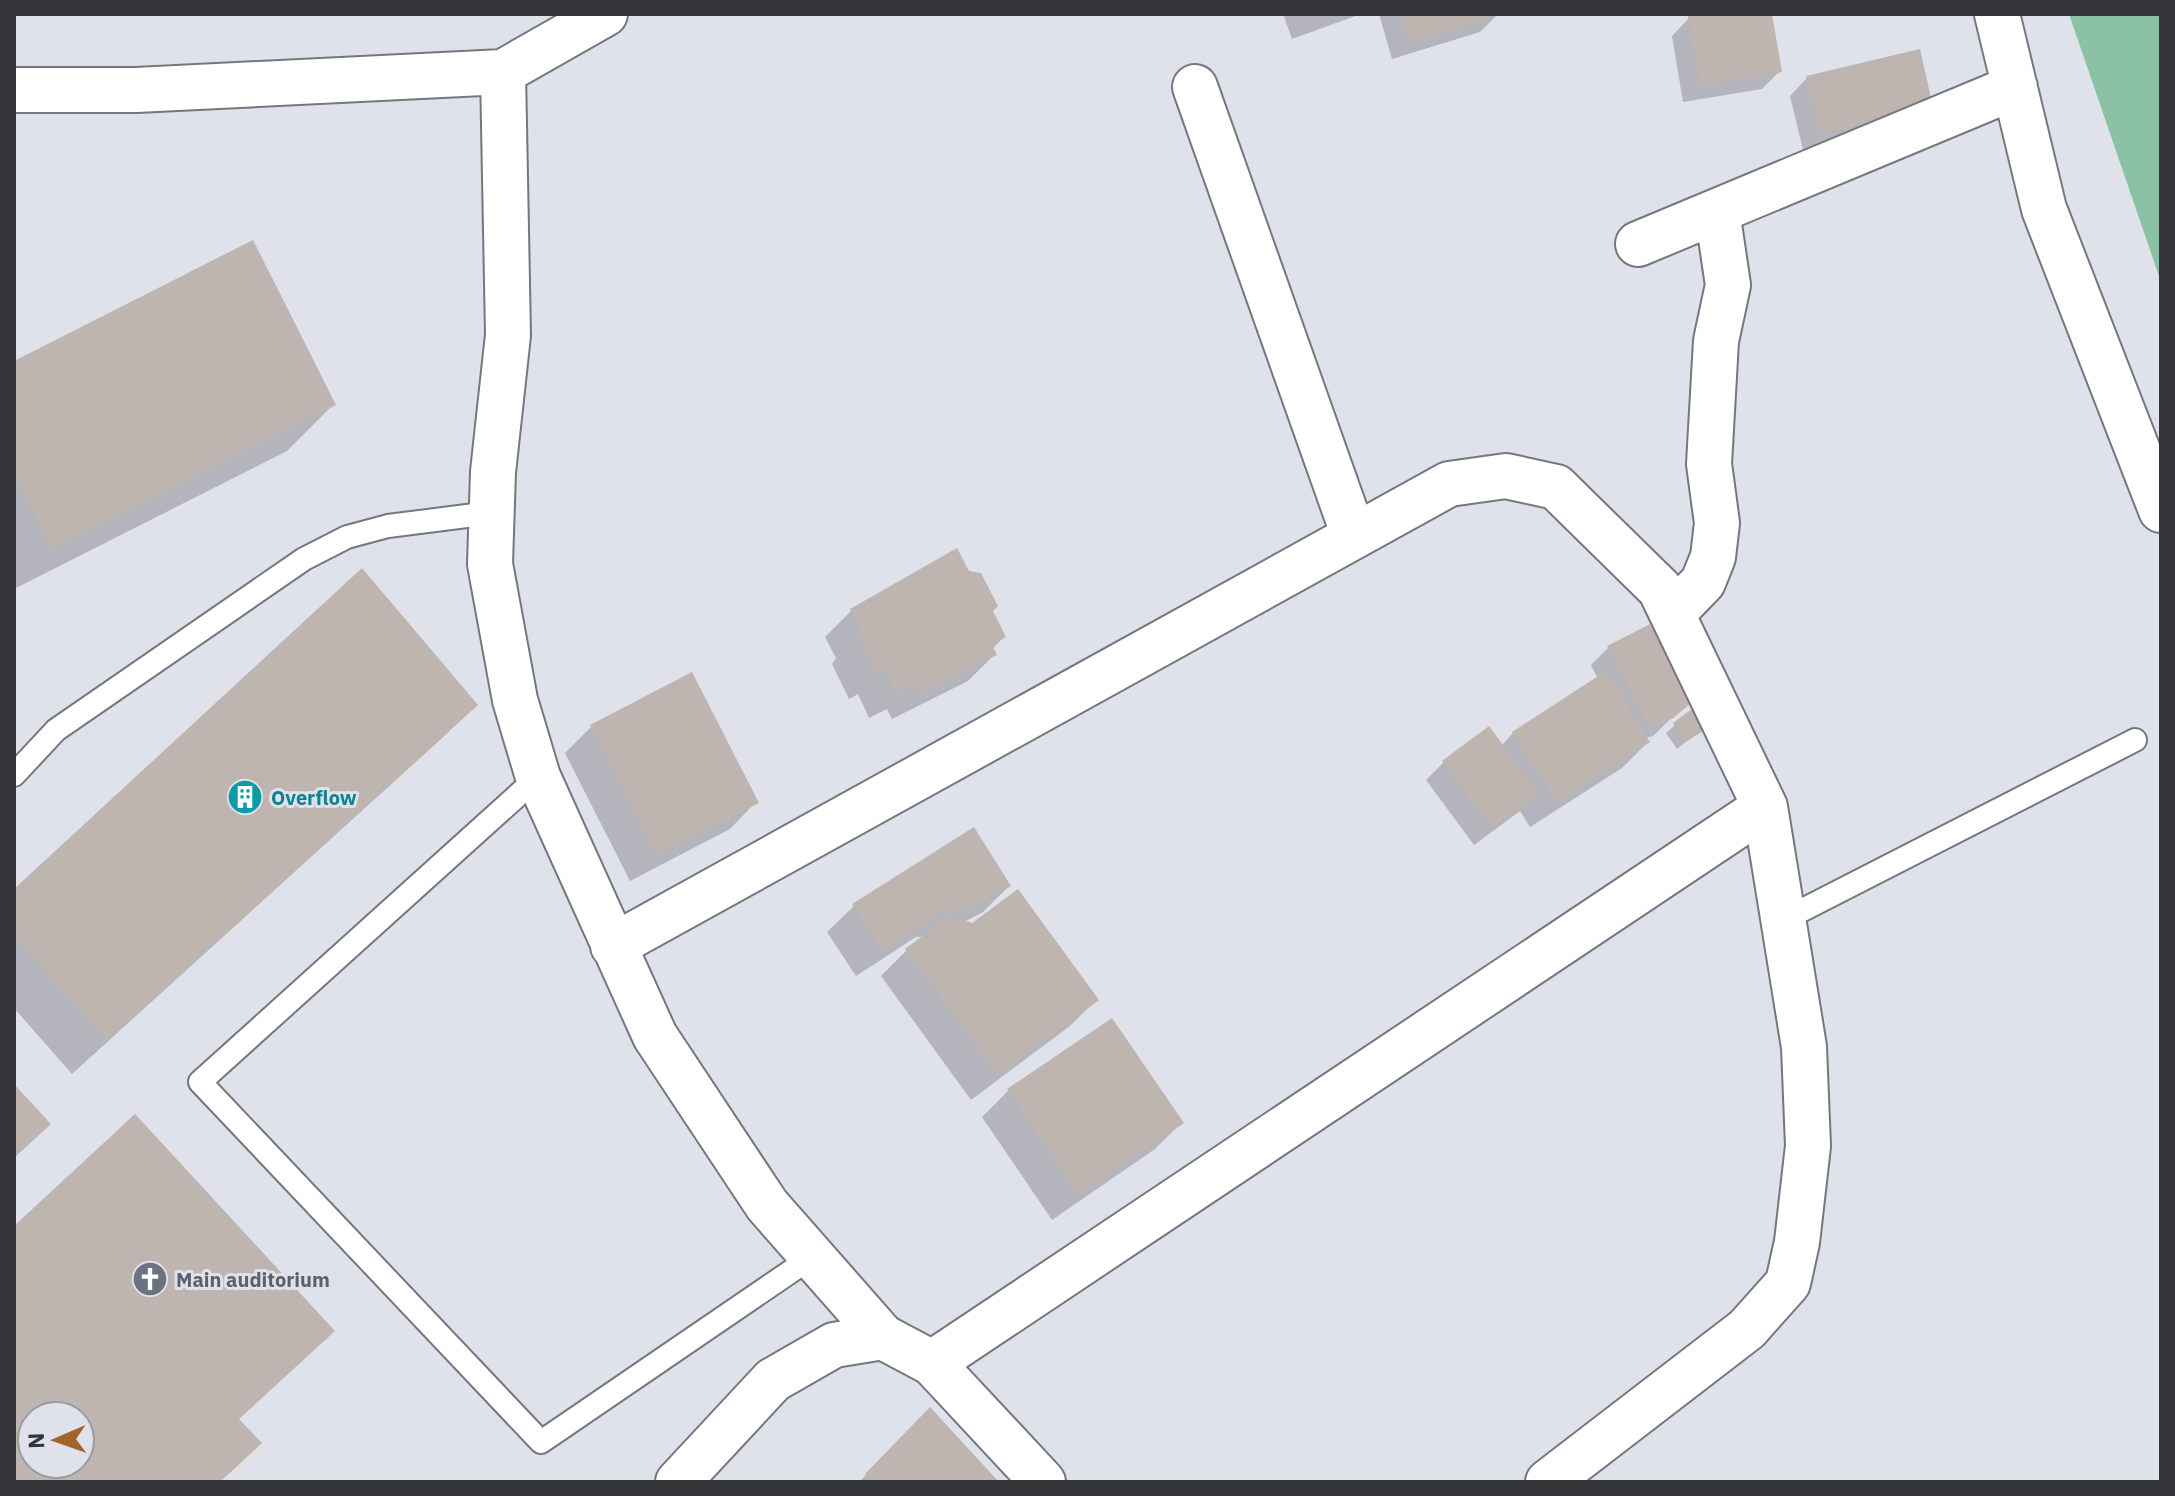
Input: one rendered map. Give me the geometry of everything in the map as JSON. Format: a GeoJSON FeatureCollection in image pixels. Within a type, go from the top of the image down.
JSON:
{"type":"FeatureCollection","features":[{"type":"Feature","properties":{"kind":"street"},"geometry":{"type":"LineString","coordinates":[[14,90],[136,90],[503,72],[605,14]]}},
{"type":"Feature","properties":{"kind":"street"},"geometry":{"type":"LineString","coordinates":[[1997,14],[2044,209],[2161,510]]}},
{"type":"Feature","properties":{"kind":"street"},"geometry":{"type":"LineString","coordinates":[[503,72],[508,335],[490,513],[490,564],[515,700],[538,777],[655,1036],[767,1205],[883,1337],[932,1363],[1043,1482]]}},
{"type":"Feature","properties":{"kind":"street"},"geometry":{"type":"LineString","coordinates":[[1195,87],[1354,536]]}},
{"type":"Feature","properties":{"kind":"street"},"geometry":{"type":"LineString","coordinates":[[1638,244],[2015,87]]}},
{"type":"Feature","properties":{"kind":"street"},"geometry":{"type":"LineString","coordinates":[[1672,614],[1703,582],[1713,557],[1717,523],[1709,464],[1716,341],[1728,285],[1717,211]]}},
{"type":"Feature","properties":{"kind":"street"},"geometry":{"type":"LineString","coordinates":[[613,946],[1449,484],[1506,476],[1556,487],[1660,589],[1765,807],[1804,1047],[1808,1146],[1797,1242],[1788,1283],[1747,1329],[1548,1482]]}},
{"type":"Feature","properties":{"kind":"street"},"geometry":{"type":"LineString","coordinates":[[932,1363],[1765,807]]}},
{"type":"Feature","properties":{"kind":"street"},"geometry":{"type":"LineString","coordinates":[[678,1482],[773,1380],[834,1345],[883,1337]]}},
{"type":"Feature","properties":{"kind":"lane"},"geometry":{"type":"LineString","coordinates":[[14,775],[56,730],[304,559],[347,537],[388,526],[490,513]]}},
{"type":"Feature","properties":{"kind":"lane"},"geometry":{"type":"LineString","coordinates":[[1783,920],[2135,740]]}},
{"type":"Feature","properties":{"kind":"lane"},"geometry":{"type":"LineString","coordinates":[[538,777],[200,1082],[541,1442],[812,1257]]}},
{"type":"Feature","properties":{"kind":"green space"},"geometry":{"type":"Polygon","coordinates":[[[2069,14],[2161,14],[2161,282],[2069,14]]]}},
{"type":"Feature","properties":{"kind":"building"},"geometry":{"type":"Polygon","coordinates":[[[1401,14],[1501,14],[1501,15],[1410,43],[1401,14]]]}},
{"type":"Feature","properties":{"kind":"building"},"geometry":{"type":"Polygon","coordinates":[[[1772,14],[1782,72],[1700,86],[1688,16],[1772,14]]]}},
{"type":"Feature","properties":{"kind":"building"},"geometry":{"type":"Polygon","coordinates":[[[1920,49],[1933,107],[1820,134],[1806,76],[1920,49]]]}},
{"type":"Feature","properties":{"kind":"building"},"geometry":{"type":"Polygon","coordinates":[[[253,240],[336,405],[51,549],[14,476],[14,361],[253,240]]]}},
{"type":"Feature","properties":{"kind":"building"},"geometry":{"type":"Polygon","coordinates":[[[957,548],[969,571],[981,573],[998,606],[993,611],[1006,637],[992,645],[997,655],[918,694],[914,684],[896,693],[884,669],[876,674],[858,637],[862,630],[850,609],[957,548]]]}},
{"type":"Feature","properties":{"kind":"building","name":"Overflow"},"geometry":{"type":"Polygon","coordinates":[[[362,568],[478,705],[107,1041],[14,936],[14,889],[362,568]]]}},
{"type":"Feature","properties":{"kind":"building"},"geometry":{"type":"Polygon","coordinates":[[[1650,624],[1691,703],[1672,719],[1648,725],[1607,646],[1650,624]]]}},
{"type":"Feature","properties":{"kind":"building"},"geometry":{"type":"Polygon","coordinates":[[[1606,671],[1650,742],[1557,802],[1512,732],[1606,671]]]}},
{"type":"Feature","properties":{"kind":"building"},"geometry":{"type":"Polygon","coordinates":[[[692,672],[759,803],[657,856],[590,725],[692,672]]]}},
{"type":"Feature","properties":{"kind":"building"},"geometry":{"type":"Polygon","coordinates":[[[1692,709],[1706,729],[1686,742],[1673,723],[1692,709]]]}},
{"type":"Feature","properties":{"kind":"building"},"geometry":{"type":"Polygon","coordinates":[[[1489,726],[1539,794],[1492,829],[1442,761],[1489,726]]]}},
{"type":"Feature","properties":{"kind":"building"},"geometry":{"type":"Polygon","coordinates":[[[974,827],[1011,886],[970,909],[945,911],[882,951],[852,904],[974,827]]]}},
{"type":"Feature","properties":{"kind":"building"},"geometry":{"type":"Polygon","coordinates":[[[1018,889],[1099,1000],[998,1075],[905,949],[950,915],[972,923],[1018,889]]]}},
{"type":"Feature","properties":{"kind":"building"},"geometry":{"type":"Polygon","coordinates":[[[1112,1018],[1184,1123],[1079,1195],[1007,1089],[1112,1018]]]}},
{"type":"Feature","properties":{"kind":"building"},"geometry":{"type":"Polygon","coordinates":[[[14,1084],[51,1124],[14,1158],[14,1084]]]}},
{"type":"Feature","properties":{"kind":"building","name":"Main auditorium"},"geometry":{"type":"Polygon","coordinates":[[[135,1114],[335,1331],[239,1419],[262,1443],[220,1482],[14,1482],[14,1226],[135,1114]]]}},
{"type":"Feature","properties":{"kind":"building"},"geometry":{"type":"Polygon","coordinates":[[[930,1407],[999,1482],[873,1482],[865,1474],[930,1407]]]}},
{"type":"Feature","properties":{"kind":"place","name":"Overflow"},"geometry":{"type":"Point","coordinates":[245,797]}},
{"type":"Feature","properties":{"kind":"place","name":"Main auditorium"},"geometry":{"type":"Point","coordinates":[150,1279]}}]}
